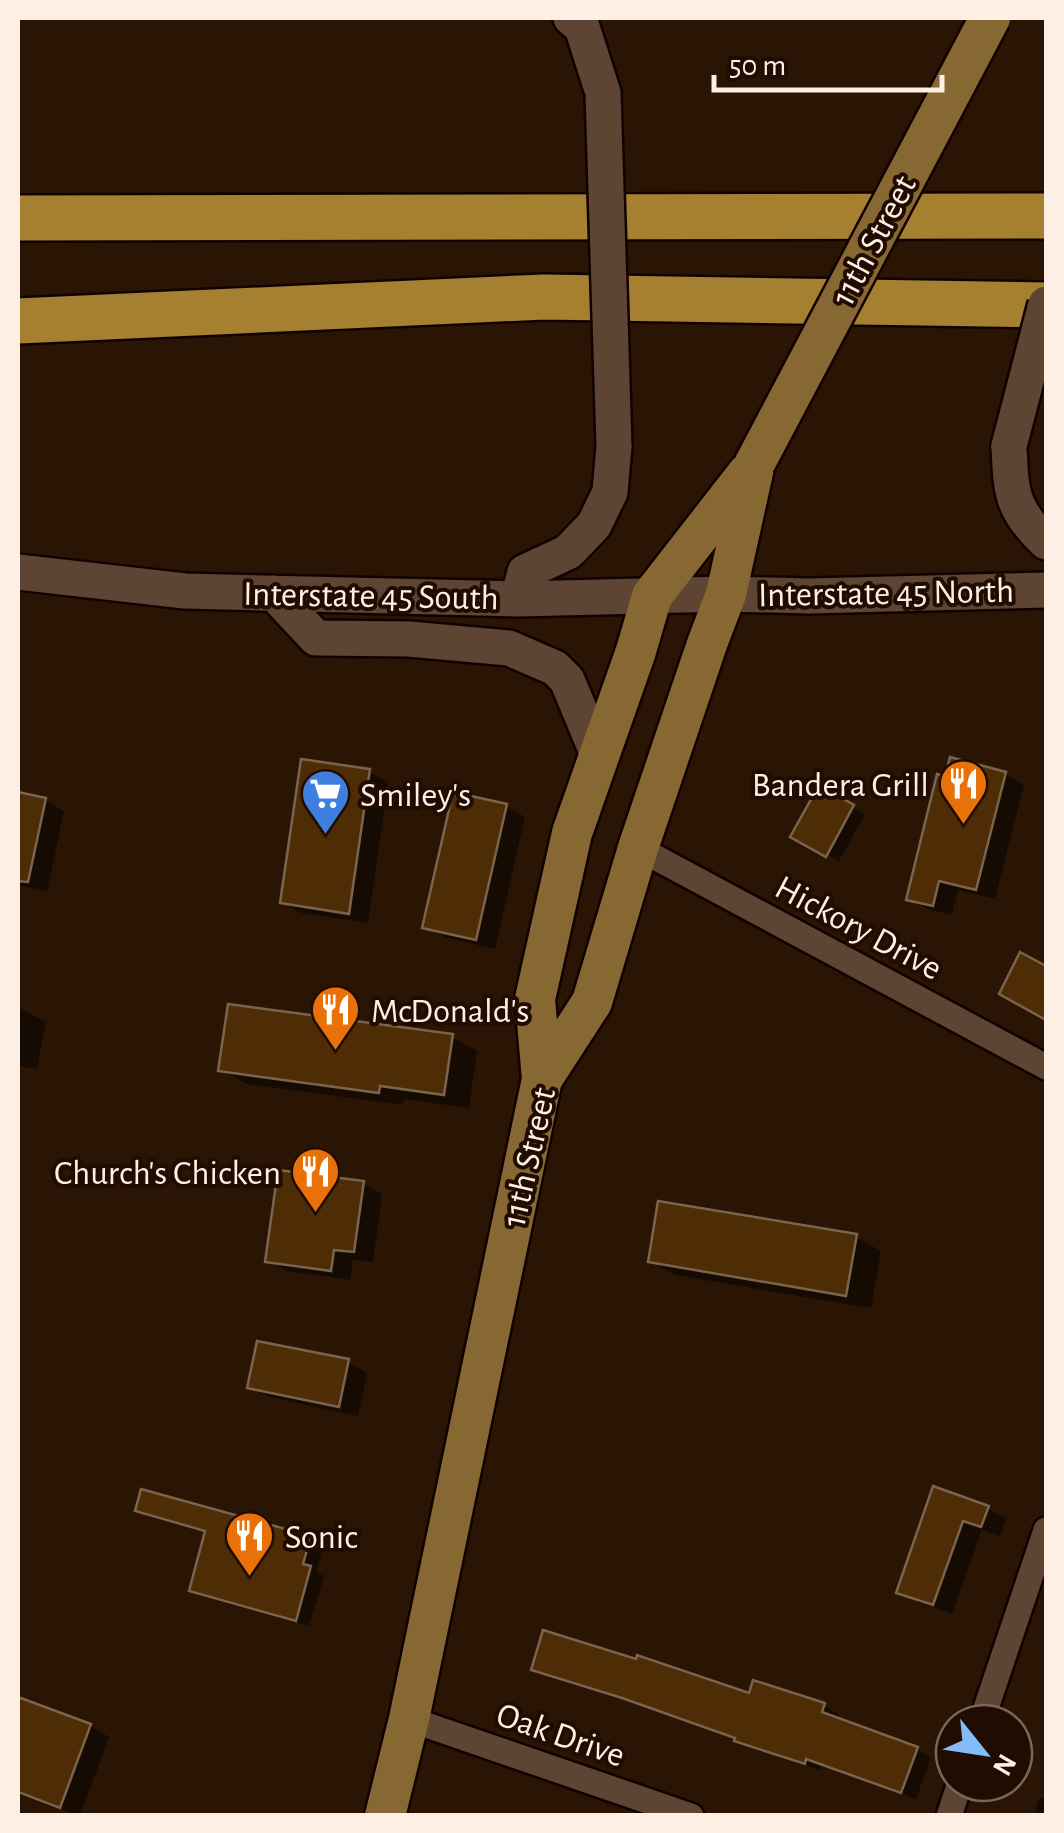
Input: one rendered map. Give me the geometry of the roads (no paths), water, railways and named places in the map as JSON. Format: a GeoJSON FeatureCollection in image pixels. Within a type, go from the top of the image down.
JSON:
{"type":"FeatureCollection","features":[{"type":"Feature","properties":{"kind":"highway"},"geometry":{"type":"LineString","coordinates":[[18,218],[1046,216]]}},
{"type":"Feature","properties":{"kind":"highway"},"geometry":{"type":"LineString","coordinates":[[18,322],[544,297],[1046,304]]}},
{"type":"Feature","properties":{"kind":"main road"},"geometry":{"type":"LineString","coordinates":[[518,599],[525,572],[568,552],[594,525],[610,492],[614,446],[602,93],[582,28],[571,18]]}},
{"type":"Feature","properties":{"kind":"main road","name":"11th Street"},"geometry":{"type":"LineString","coordinates":[[386,1816],[542,1080],[535,998],[572,833],[652,596],[755,463],[990,18]]}},
{"type":"Feature","properties":{"kind":"main road"},"geometry":{"type":"LineString","coordinates":[[1046,304],[1008,446],[1011,490],[1026,523],[1046,542]]}},
{"type":"Feature","properties":{"kind":"main road","name":"11th Street"},"geometry":{"type":"LineString","coordinates":[[542,1080],[592,1002],[638,848],[726,594],[755,463]]}},
{"type":"Feature","properties":{"kind":"main road","name":"Interstate 45 South"},"geometry":{"type":"LineString","coordinates":[[18,572],[185,592],[518,599],[726,594]]}},
{"type":"Feature","properties":{"kind":"main road","name":"Interstate 45 North"},"geometry":{"type":"LineString","coordinates":[[726,594],[809,596],[1046,590]]}},
{"type":"Feature","properties":{"kind":"main road"},"geometry":{"type":"LineString","coordinates":[[274,593],[316,638],[409,639],[509,648],[554,668],[567,680],[599,756]]}},
{"type":"Feature","properties":{"kind":"main road"},"geometry":{"type":"LineString","coordinates":[[542,1080],[576,937],[573,925],[554,914]]}},
{"type":"Feature","properties":{"kind":"street","name":"Hickory Drive"},"geometry":{"type":"LineString","coordinates":[[638,848],[1046,1067]]}},
{"type":"Feature","properties":{"kind":"street"},"geometry":{"type":"LineString","coordinates":[[987,1703],[1046,1530]]}},
{"type":"Feature","properties":{"kind":"street","name":"Oak Drive"},"geometry":{"type":"LineString","coordinates":[[408,1720],[691,1816]]}},
{"type":"Feature","properties":{"kind":"place","name":"Bandera Grill"},"geometry":{"type":"Point","coordinates":[964,826]}},
{"type":"Feature","properties":{"kind":"place","name":"Smiley's"},"geometry":{"type":"Point","coordinates":[325,836]}},
{"type":"Feature","properties":{"kind":"place","name":"McDonald's"},"geometry":{"type":"Point","coordinates":[336,1052]}},
{"type":"Feature","properties":{"kind":"place","name":"Church's Chicken"},"geometry":{"type":"Point","coordinates":[316,1214]}},
{"type":"Feature","properties":{"kind":"place","name":"Sonic"},"geometry":{"type":"Point","coordinates":[250,1578]}}]}
